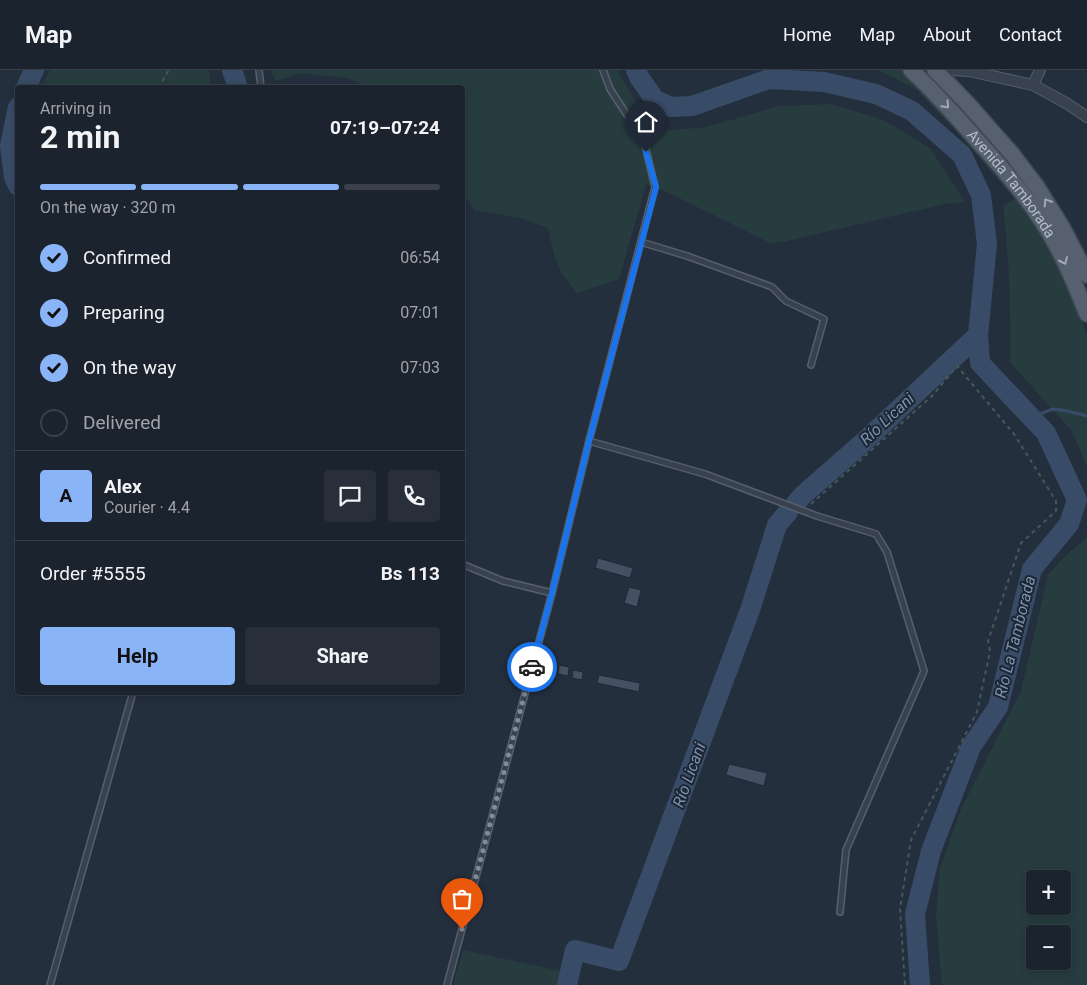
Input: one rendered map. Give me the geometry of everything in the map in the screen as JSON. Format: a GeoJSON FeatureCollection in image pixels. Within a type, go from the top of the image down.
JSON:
{"type":"FeatureCollection","features":[{"type":"Feature","properties":{"kind":"main road","name":"Avenida Tamborada"},"geometry":{"type":"LineString","coordinates":[[912,70],[960,120],[1025,196],[1061,253],[1087,314]]}},
{"type":"Feature","properties":{"kind":"main road","name":"Avenida Tamborada"},"geometry":{"type":"LineString","coordinates":[[938,72],[1012,154],[1037,187],[1062,227],[1087,275]]}},
{"type":"Feature","properties":{"kind":"street"},"geometry":{"type":"LineString","coordinates":[[938,72],[969,70],[1033,85],[1087,117]]}},
{"type":"Feature","properties":{"kind":"street"},"geometry":{"type":"LineString","coordinates":[[1033,85],[1040,70]]}},
{"type":"Feature","properties":{"kind":"lane"},"geometry":{"type":"LineString","coordinates":[[259,70],[261,85]]}},
{"type":"Feature","properties":{"kind":"lane"},"geometry":{"type":"LineString","coordinates":[[447,985],[552,593],[589,441],[656,187],[644,141],[610,89],[603,70]]}},
{"type":"Feature","properties":{"kind":"lane"},"geometry":{"type":"LineString","coordinates":[[641,242],[687,256],[772,287],[786,302],[824,319],[812,365]]}},
{"type":"Feature","properties":{"kind":"lane"},"geometry":{"type":"LineString","coordinates":[[589,441],[706,474],[804,511],[876,534],[887,552],[924,671],[846,850],[840,912]]}},
{"type":"Feature","properties":{"kind":"lane"},"geometry":{"type":"LineString","coordinates":[[465,565],[503,581],[552,593]]}},
{"type":"Feature","properties":{"kind":"lane"},"geometry":{"type":"LineString","coordinates":[[50,985],[132,695]]}},
{"type":"Feature","properties":{"kind":"path"},"geometry":{"type":"LineString","coordinates":[[160,85],[169,70]]}},
{"type":"Feature","properties":{"kind":"path"},"geometry":{"type":"LineString","coordinates":[[804,511],[932,396],[957,366],[1014,434],[1056,500],[1056,511],[1021,543],[988,641],[990,651],[977,712],[911,840],[900,909],[905,985]]}},
{"type":"Feature","properties":{"kind":"green space"},"geometry":{"type":"Polygon","coordinates":[[[50,70],[209,70],[210,85],[42,85],[50,70]]]}},
{"type":"Feature","properties":{"kind":"green space"},"geometry":{"type":"Polygon","coordinates":[[[271,70],[617,70],[642,112],[663,131],[707,127],[779,106],[830,104],[884,120],[930,148],[965,202],[949,203],[783,242],[770,243],[667,192],[646,184],[619,279],[577,293],[561,273],[553,251],[548,228],[521,218],[474,210],[465,196],[465,85],[364,85],[347,78],[300,73],[275,81],[271,70]]]}},
{"type":"Feature","properties":{"kind":"green space"},"geometry":{"type":"Polygon","coordinates":[[[878,70],[903,70],[936,101],[1021,201],[1053,251],[1070,287],[1087,335],[1087,466],[1071,430],[1010,362],[1009,284],[1003,206],[1015,199],[956,131],[916,89],[878,70]]]}},
{"type":"Feature","properties":{"kind":"green space"},"geometry":{"type":"Polygon","coordinates":[[[1087,537],[1087,985],[942,985],[936,915],[940,868],[961,809],[1021,691],[1048,575],[1061,560],[1087,537]]]}},
{"type":"Feature","properties":{"kind":"green space"},"geometry":{"type":"Polygon","coordinates":[[[463,950],[570,973],[567,985],[453,985],[463,950]]]}},
{"type":"Feature","properties":{"kind":"building"},"geometry":{"type":"Polygon","coordinates":[[[598,558],[633,568],[630,578],[595,568],[598,558]]]}},
{"type":"Feature","properties":{"kind":"building"},"geometry":{"type":"Polygon","coordinates":[[[629,587],[641,590],[637,607],[624,603],[629,587]]]}},
{"type":"Feature","properties":{"kind":"building"},"geometry":{"type":"Polygon","coordinates":[[[559,665],[569,667],[568,676],[558,674],[559,665]]]}},
{"type":"Feature","properties":{"kind":"building"},"geometry":{"type":"Polygon","coordinates":[[[573,670],[583,672],[582,680],[572,678],[573,670]]]}},
{"type":"Feature","properties":{"kind":"building"},"geometry":{"type":"Polygon","coordinates":[[[599,675],[640,683],[639,692],[597,683],[599,675]]]}},
{"type":"Feature","properties":{"kind":"building"},"geometry":{"type":"Polygon","coordinates":[[[729,764],[767,773],[764,786],[726,775],[729,764]]]}},
{"type":"Feature","properties":{"kind":"waterway","name":"Río La Tamborada"},"geometry":{"type":"LineString","coordinates":[[27,85],[34,70]]}},
{"type":"Feature","properties":{"kind":"waterway","name":"Río La Tamborada"},"geometry":{"type":"LineString","coordinates":[[232,70],[237,85]]}},
{"type":"Feature","properties":{"kind":"waterway","name":"Río La Tamborada"},"geometry":{"type":"LineString","coordinates":[[636,70],[655,100],[671,107],[692,106],[769,79],[824,82],[876,94],[912,111],[962,155],[981,195],[987,244],[978,335],[980,363],[1046,433],[1077,500],[1069,524],[1032,569],[998,707],[971,747],[931,851],[915,914],[920,985]]}},
{"type":"Feature","properties":{"kind":"waterway","name":"Río La Tamborada"},"geometry":{"type":"LineString","coordinates":[[15,122],[10,146],[15,179]]}},
{"type":"Feature","properties":{"kind":"waterway","name":"Río Licani"},"geometry":{"type":"LineString","coordinates":[[796,503],[978,335]]}},
{"type":"Feature","properties":{"kind":"waterway"},"geometry":{"type":"LineString","coordinates":[[1031,417],[1053,409],[1087,416]]}},
{"type":"Feature","properties":{"kind":"waterway","name":"Río Licani"},"geometry":{"type":"LineString","coordinates":[[567,985],[575,950],[619,961],[750,610],[777,525],[788,512]]}},
{"type":"Feature","properties":{"kind":"way so far"},"geometry":{"type":"LineString","coordinates":[[462,929],[532,667]]}},
{"type":"Feature","properties":{"kind":"route"},"geometry":{"type":"LineString","coordinates":[[532,667],[656,187],[646,152]]}}]}
